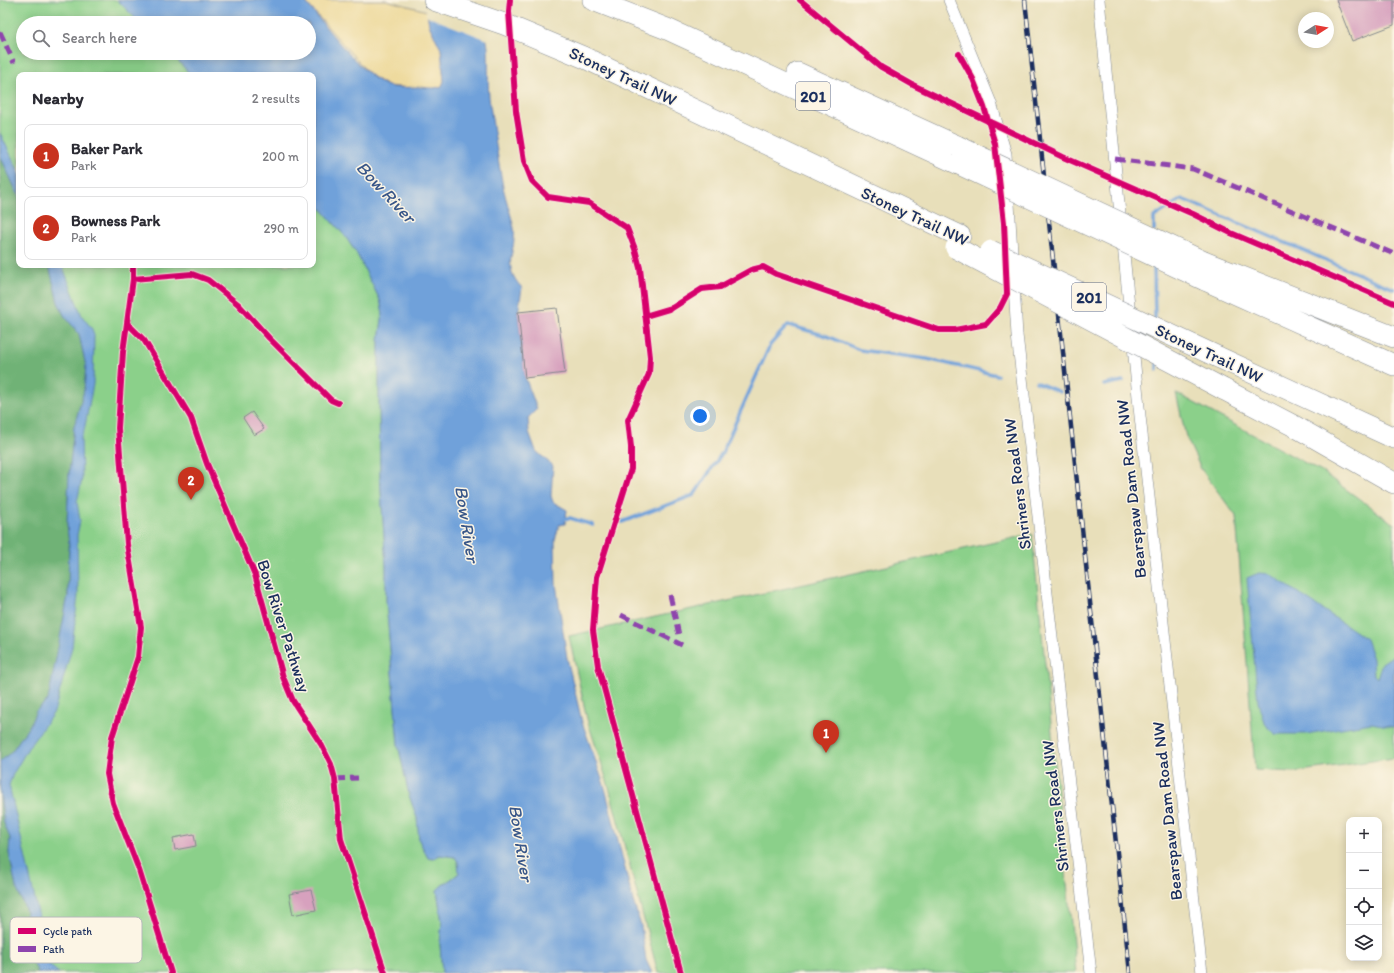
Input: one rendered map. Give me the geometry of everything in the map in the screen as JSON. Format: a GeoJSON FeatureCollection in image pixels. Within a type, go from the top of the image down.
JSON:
{"type":"FeatureCollection","features":[{"type":"Feature","properties":{"kind":"highway","name":"Stoney Trail NW"},"geometry":{"type":"LineString","coordinates":[[434,0],[512,27],[583,57],[847,184],[958,242],[1218,357],[1394,438]]}},
{"type":"Feature","properties":{"kind":"highway","name":"201"},"geometry":{"type":"LineString","coordinates":[[598,2],[667,29],[958,155],[1205,271],[1394,365]]}},
{"type":"Feature","properties":{"kind":"highway"},"geometry":{"type":"LineString","coordinates":[[958,242],[1223,389],[1296,427],[1394,483]]}},
{"type":"Feature","properties":{"kind":"highway"},"geometry":{"type":"LineString","coordinates":[[1205,271],[1394,337]]}},
{"type":"Feature","properties":{"kind":"street","name":"Shriners Road NW"},"geometry":{"type":"LineString","coordinates":[[949,0],[991,103],[1006,154],[1017,334],[1091,973]]}},
{"type":"Feature","properties":{"kind":"street","name":"Bearspaw Dam Road NW"},"geometry":{"type":"LineString","coordinates":[[1099,0],[1139,407],[1202,973]]}},
{"type":"Feature","properties":{"kind":"green space"},"geometry":{"type":"Polygon","coordinates":[[[0,0],[117,0],[133,16],[16,16],[16,60],[177,60],[188,72],[16,72],[16,268],[316,268],[316,202],[345,236],[357,254],[380,300],[383,313],[379,341],[380,476],[386,566],[386,601],[398,744],[409,795],[417,818],[419,840],[428,858],[432,859],[440,855],[455,857],[458,862],[459,873],[437,890],[442,922],[440,944],[442,973],[0,973],[0,0]]]}},
{"type":"Feature","properties":{"kind":"green space"},"geometry":{"type":"Polygon","coordinates":[[[0,155],[16,190],[16,268],[50,268],[58,302],[64,315],[79,334],[86,366],[84,391],[74,427],[69,475],[67,524],[69,545],[68,596],[50,693],[48,700],[36,711],[30,725],[12,751],[0,762],[0,155]]]}},
{"type":"Feature","properties":{"kind":"green space"},"geometry":{"type":"Polygon","coordinates":[[[1176,393],[1322,472],[1394,524],[1394,758],[1294,772],[1255,770],[1236,516],[1201,469],[1186,437],[1176,393]]]}},
{"type":"Feature","properties":{"kind":"green space"},"geometry":{"type":"Polygon","coordinates":[[[1032,534],[1076,973],[658,973],[609,787],[587,719],[569,636],[1032,534]]]}},
{"type":"Feature","properties":{"kind":"green space"},"geometry":{"type":"Polygon","coordinates":[[[0,792],[4,823],[10,838],[9,853],[16,887],[25,908],[27,917],[10,917],[10,963],[33,963],[38,973],[0,973],[0,792]]]}},
{"type":"Feature","properties":{"kind":"sand"},"geometry":{"type":"Polygon","coordinates":[[[304,0],[386,0],[427,11],[429,25],[441,49],[444,81],[442,86],[431,89],[388,86],[371,76],[304,0]]]}},
{"type":"Feature","properties":{"kind":"water","name":"Bow River"},"geometry":{"type":"Polygon","coordinates":[[[117,0],[304,0],[343,48],[355,61],[378,81],[388,86],[399,88],[436,88],[442,86],[444,81],[441,49],[429,25],[427,11],[479,12],[486,34],[489,98],[503,187],[514,228],[511,258],[512,272],[515,280],[522,288],[518,313],[525,377],[537,409],[528,418],[529,432],[536,451],[553,466],[551,496],[553,502],[567,510],[565,524],[559,525],[555,540],[556,584],[567,658],[582,722],[605,788],[633,901],[641,926],[646,960],[652,973],[442,973],[440,944],[442,922],[437,890],[459,873],[458,862],[455,857],[440,855],[432,859],[428,858],[419,840],[417,818],[409,795],[398,744],[386,601],[386,566],[380,476],[379,341],[383,313],[380,300],[357,254],[345,236],[316,202],[316,72],[188,72],[177,60],[316,60],[316,16],[133,16],[117,0]]]}},
{"type":"Feature","properties":{"kind":"water"},"geometry":{"type":"Polygon","coordinates":[[[0,133],[16,166],[16,190],[0,155],[0,133]]]}},
{"type":"Feature","properties":{"kind":"water"},"geometry":{"type":"Polygon","coordinates":[[[50,268],[63,268],[82,316],[92,329],[94,335],[93,384],[84,431],[81,437],[82,479],[77,502],[80,521],[77,535],[78,595],[72,647],[54,712],[28,748],[13,774],[9,785],[39,917],[27,917],[25,908],[16,887],[9,853],[10,838],[4,823],[0,792],[0,762],[12,751],[30,725],[36,711],[48,700],[68,596],[69,545],[67,524],[69,475],[74,427],[84,391],[86,366],[79,334],[64,315],[58,302],[50,268]]]}},
{"type":"Feature","properties":{"kind":"water"},"geometry":{"type":"Polygon","coordinates":[[[1259,573],[1270,574],[1366,639],[1373,659],[1374,675],[1377,678],[1382,663],[1394,655],[1394,727],[1371,723],[1306,734],[1275,734],[1265,725],[1258,702],[1247,578],[1259,573]]]}},
{"type":"Feature","properties":{"kind":"water"},"geometry":{"type":"Polygon","coordinates":[[[34,963],[49,963],[50,966],[59,973],[38,973],[34,963]]]}},
{"type":"Feature","properties":{"kind":"pier"},"geometry":{"type":"Polygon","coordinates":[[[426,0],[474,0],[481,11],[488,40],[426,16],[426,0]]]}},
{"type":"Feature","properties":{"kind":"building"},"geometry":{"type":"Polygon","coordinates":[[[1336,0],[1394,0],[1394,25],[1352,41],[1336,0]]]}},
{"type":"Feature","properties":{"kind":"building"},"geometry":{"type":"Polygon","coordinates":[[[557,308],[565,373],[525,378],[518,312],[557,308]]]}},
{"type":"Feature","properties":{"kind":"building"},"geometry":{"type":"Polygon","coordinates":[[[252,412],[264,429],[254,435],[243,418],[252,412]]]}},
{"type":"Feature","properties":{"kind":"building"},"geometry":{"type":"Polygon","coordinates":[[[194,834],[196,846],[175,850],[173,838],[194,834]]]}},
{"type":"Feature","properties":{"kind":"building"},"geometry":{"type":"Polygon","coordinates":[[[311,890],[316,910],[293,915],[289,894],[311,890]]]}},
{"type":"Feature","properties":{"kind":"waterway"},"geometry":{"type":"LineString","coordinates":[[1154,230],[1154,217],[1182,199],[1394,289]]}},
{"type":"Feature","properties":{"kind":"waterway"},"geometry":{"type":"LineString","coordinates":[[1154,265],[1155,320]]}},
{"type":"Feature","properties":{"kind":"waterway"},"geometry":{"type":"LineString","coordinates":[[622,522],[694,495],[722,453],[770,345],[788,325],[827,336],[860,350],[927,359],[997,375]]}},
{"type":"Feature","properties":{"kind":"waterway"},"geometry":{"type":"LineString","coordinates":[[1157,363],[1157,370]]}},
{"type":"Feature","properties":{"kind":"waterway"},"geometry":{"type":"LineString","coordinates":[[1104,385],[1123,381]]}},
{"type":"Feature","properties":{"kind":"waterway"},"geometry":{"type":"LineString","coordinates":[[1036,382],[1060,392]]}},
{"type":"Feature","properties":{"kind":"waterway"},"geometry":{"type":"LineString","coordinates":[[561,519],[570,518],[593,525]]}},
{"type":"Feature","properties":{"kind":"railway"},"geometry":{"type":"LineString","coordinates":[[1025,0],[1130,973]]}},
{"type":"Feature","properties":{"kind":"marked path"},"geometry":{"type":"LineString","coordinates":[[0,32],[14,63]]}},
{"type":"Feature","properties":{"kind":"marked path"},"geometry":{"type":"LineString","coordinates":[[1115,159],[1193,169],[1394,254]]}},
{"type":"Feature","properties":{"kind":"marked path"},"geometry":{"type":"LineString","coordinates":[[670,595],[679,635]]}},
{"type":"Feature","properties":{"kind":"marked path"},"geometry":{"type":"LineString","coordinates":[[621,615],[682,645]]}},
{"type":"Feature","properties":{"kind":"marked path"},"geometry":{"type":"LineString","coordinates":[[335,779],[358,778]]}},
{"type":"Feature","properties":{"kind":"cycle path"},"geometry":{"type":"LineString","coordinates":[[510,0],[509,11],[516,111],[524,161],[532,181],[548,197],[589,203],[627,228],[640,268],[650,357],[649,374],[628,420],[631,447],[631,469],[597,577],[593,630],[598,666],[681,973]]}},
{"type":"Feature","properties":{"kind":"cycle path"},"geometry":{"type":"LineString","coordinates":[[800,0],[881,67],[913,85],[1063,157],[1193,214],[1231,233],[1394,303]]}},
{"type":"Feature","properties":{"kind":"cycle path"},"geometry":{"type":"LineString","coordinates":[[645,316],[672,308],[702,289],[720,287],[751,270],[763,267],[776,274],[939,330],[955,330],[986,324],[1000,308],[1007,294],[1004,223],[995,144],[984,107],[973,79],[959,54]]}},
{"type":"Feature","properties":{"kind":"cycle path"},"geometry":{"type":"LineString","coordinates":[[133,268],[133,279],[123,352],[118,428],[127,544],[141,627],[138,657],[112,737],[107,774],[113,803],[139,870],[171,973]]}},
{"type":"Feature","properties":{"kind":"cycle path"},"geometry":{"type":"LineString","coordinates":[[133,279],[192,274],[208,280],[238,304],[269,338],[331,400],[338,403]]}},
{"type":"Feature","properties":{"kind":"cycle path","name":"Bow River Pathway"},"geometry":{"type":"LineString","coordinates":[[128,324],[144,340],[191,418],[207,464],[255,575],[283,677],[293,701],[321,744],[331,764],[335,779],[341,839],[385,973]]}},
{"type":"Feature","properties":{"kind":"place","name":"Bowness Park"},"geometry":{"type":"Point","coordinates":[191,500]}},
{"type":"Feature","properties":{"kind":"place","name":"Baker Park"},"geometry":{"type":"Point","coordinates":[826,753]}}]}
